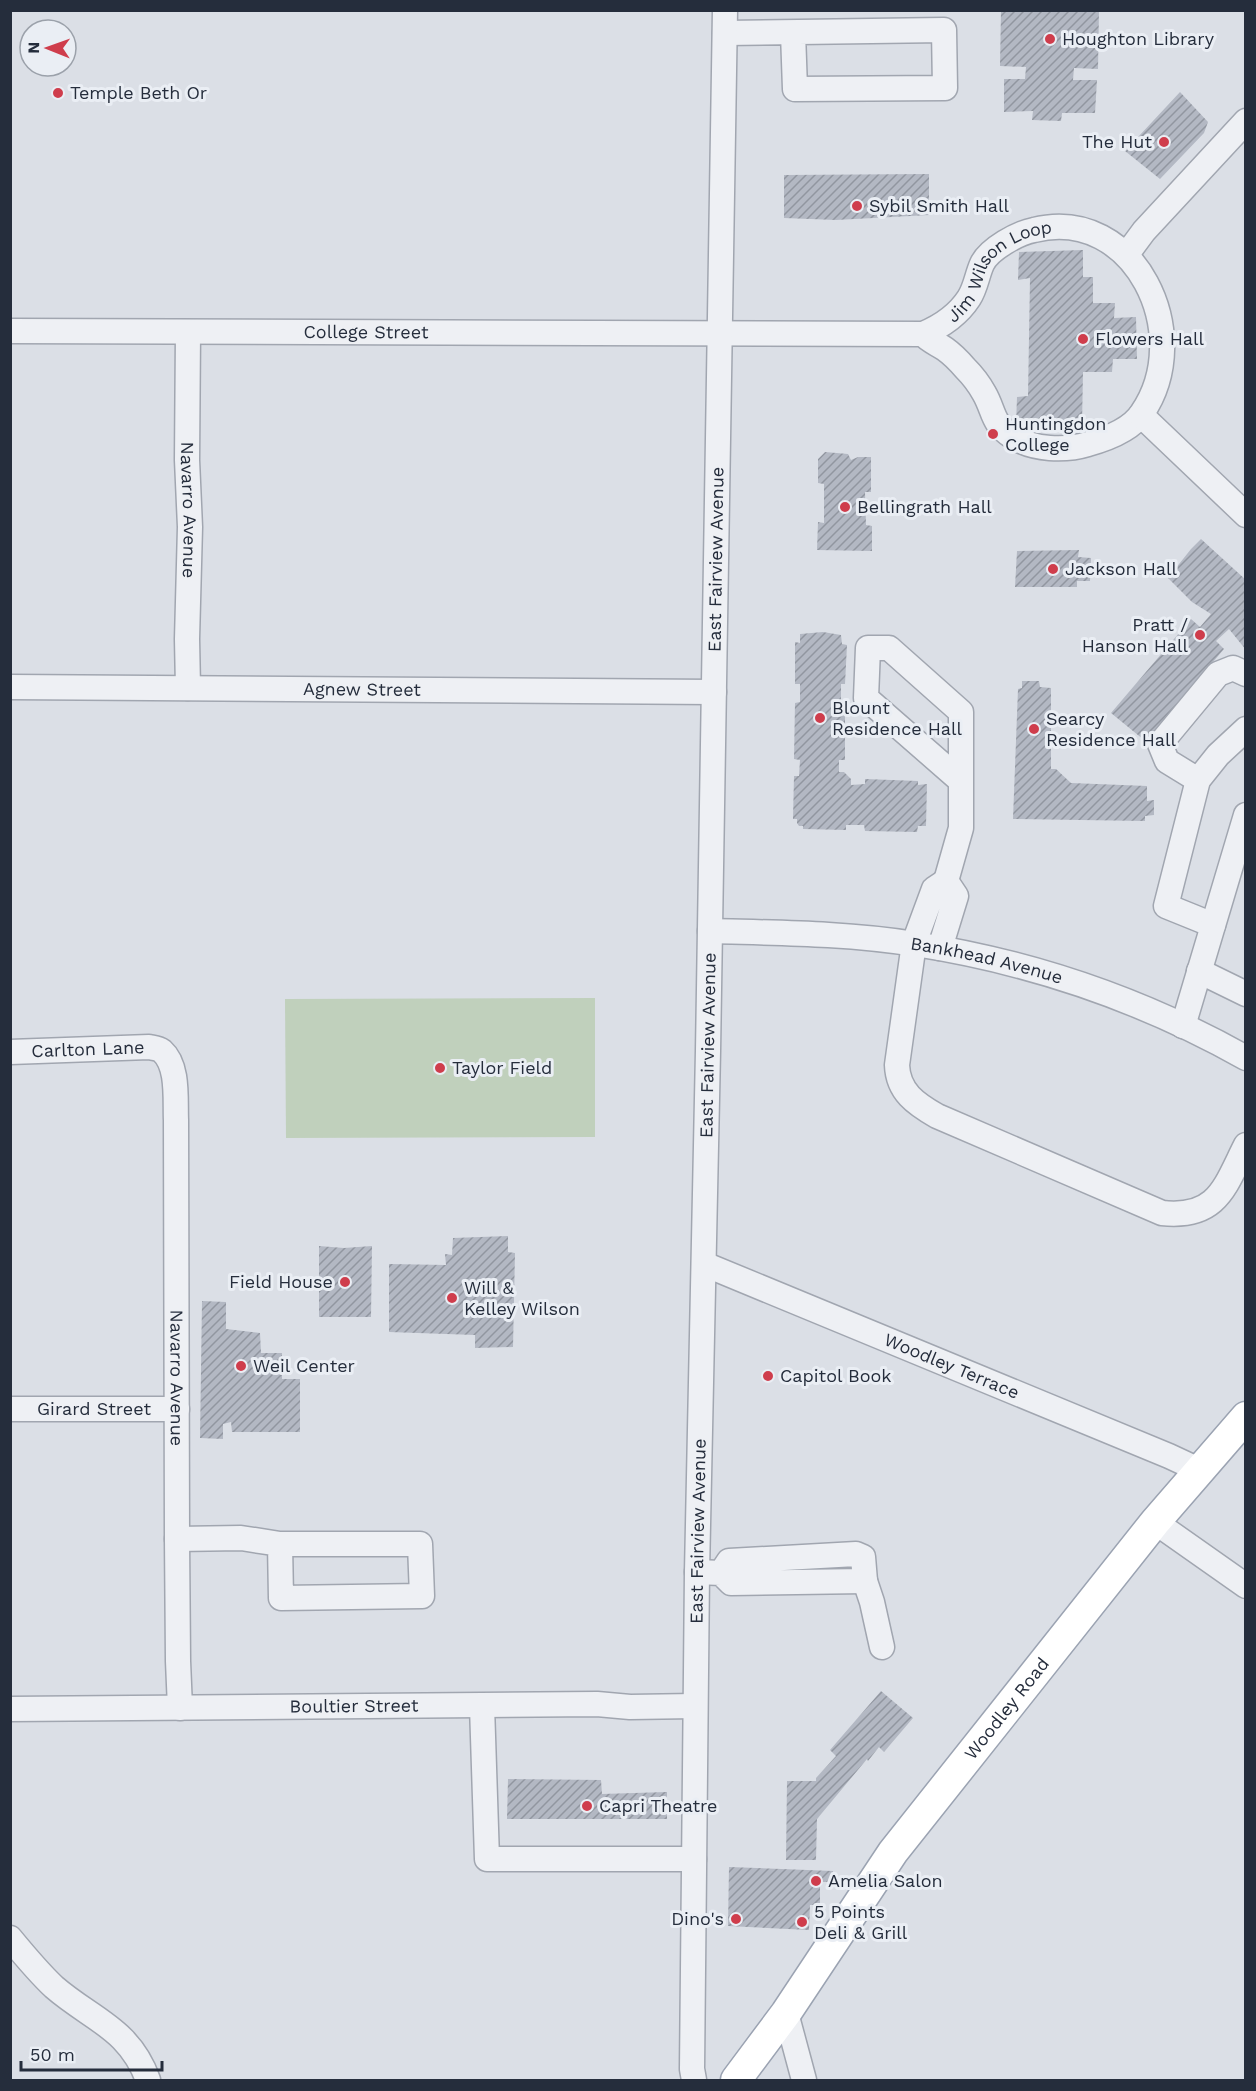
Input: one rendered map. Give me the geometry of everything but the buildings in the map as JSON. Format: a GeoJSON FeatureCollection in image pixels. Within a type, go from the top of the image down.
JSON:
{"type":"FeatureCollection","features":[{"type":"Feature","properties":{"kind":"main road","name":"Woodley Road"},"geometry":{"type":"LineString","coordinates":[[736,2080],[786,2013],[893,1852],[1155,1522],[1245,1417]]}},
{"type":"Feature","properties":{"kind":"street"},"geometry":{"type":"LineString","coordinates":[[725,22],[793,33],[944,30],[945,88],[795,89],[793,33]]}},
{"type":"Feature","properties":{"kind":"street","name":"East Fairview Avenue"},"geometry":{"type":"LineString","coordinates":[[694,2080],[692,2070],[697,1572],[725,22]]}},
{"type":"Feature","properties":{"kind":"street"},"geometry":{"type":"LineString","coordinates":[[1127,254],[1144,231],[1245,121]]}},
{"type":"Feature","properties":{"kind":"street","name":"Jim Wilson Loop"},"geometry":{"type":"LineString","coordinates":[[1052,227],[1080,230],[1106,240],[1127,254],[1151,292],[1162,332],[1162,353],[1153,393],[1141,415],[1124,429],[1104,439],[1081,447],[1055,448],[1026,444],[1012,437],[1000,427],[992,415],[985,395],[975,379],[946,350],[923,334],[942,324],[959,310],[975,288],[982,263],[1014,237],[1033,230],[1052,227]]}},
{"type":"Feature","properties":{"kind":"street","name":"College Street"},"geometry":{"type":"LineString","coordinates":[[10,331],[923,334]]}},
{"type":"Feature","properties":{"kind":"street","name":"Navarro Avenue"},"geometry":{"type":"LineString","coordinates":[[188,332],[187,460],[190,527],[188,688]]}},
{"type":"Feature","properties":{"kind":"street"},"geometry":{"type":"LineString","coordinates":[[1141,415],[1245,515]]}},
{"type":"Feature","properties":{"kind":"street"},"geometry":{"type":"LineString","coordinates":[[961,781],[866,698],[868,648],[889,648],[961,712],[961,781],[961,828],[946,881],[934,889],[914,943],[898,1074],[902,1089],[921,1107],[959,1126],[1162,1213],[1191,1212],[1209,1205],[1221,1194],[1245,1145]]}},
{"type":"Feature","properties":{"kind":"street"},"geometry":{"type":"LineString","coordinates":[[1198,780],[1167,761],[1160,744],[1218,674],[1233,668],[1245,674]]}},
{"type":"Feature","properties":{"kind":"street","name":"Agnew Street"},"geometry":{"type":"LineString","coordinates":[[10,687],[714,692]]}},
{"type":"Feature","properties":{"kind":"street"},"geometry":{"type":"LineString","coordinates":[[1213,925],[1166,906],[1198,780],[1218,755],[1245,729]]}},
{"type":"Feature","properties":{"kind":"street"},"geometry":{"type":"LineString","coordinates":[[1183,1026],[1245,814]]}},
{"type":"Feature","properties":{"kind":"street"},"geometry":{"type":"LineString","coordinates":[[940,948],[956,896],[946,881]]}},
{"type":"Feature","properties":{"kind":"street","name":"Bankhead Avenue"},"geometry":{"type":"LineString","coordinates":[[710,931],[832,935],[914,943],[992,958],[1114,996],[1183,1026],[1245,1058]]}},
{"type":"Feature","properties":{"kind":"street"},"geometry":{"type":"LineString","coordinates":[[1199,971],[1245,994]]}},
{"type":"Feature","properties":{"kind":"street","name":"Carlton Lane"},"geometry":{"type":"LineString","coordinates":[[10,1052],[149,1047],[158,1048],[163,1052]]}},
{"type":"Feature","properties":{"kind":"street","name":"Navarro Avenue"},"geometry":{"type":"LineString","coordinates":[[163,1052],[172,1068],[176,1120],[177,1539],[180,1708]]}},
{"type":"Feature","properties":{"kind":"street","name":"Woodley Terrace"},"geometry":{"type":"LineString","coordinates":[[704,1264],[1169,1455],[1199,1470]]}},
{"type":"Feature","properties":{"kind":"street","name":"Girard Street"},"geometry":{"type":"LineString","coordinates":[[10,1409],[177,1408]]}},
{"type":"Feature","properties":{"kind":"street"},"geometry":{"type":"LineString","coordinates":[[1155,1522],[1245,1586]]}},
{"type":"Feature","properties":{"kind":"street"},"geometry":{"type":"LineString","coordinates":[[177,1539],[241,1538],[280,1544],[420,1544],[422,1596],[281,1598],[280,1544]]}},
{"type":"Feature","properties":{"kind":"street"},"geometry":{"type":"LineString","coordinates":[[697,1572],[721,1573],[731,1583],[865,1581],[882,1647]]}},
{"type":"Feature","properties":{"kind":"street","name":"Boultier Street"},"geometry":{"type":"LineString","coordinates":[[10,1708],[597,1704],[630,1707],[695,1706]]}},
{"type":"Feature","properties":{"kind":"street"},"geometry":{"type":"LineString","coordinates":[[482,1706],[487,1859],[694,1859]]}},
{"type":"Feature","properties":{"kind":"street"},"geometry":{"type":"LineString","coordinates":[[10,1938],[53,1986],[116,2031],[131,2048],[148,2080]]}},
{"type":"Feature","properties":{"kind":"street"},"geometry":{"type":"LineString","coordinates":[[786,2013],[804,2080]]}},
{"type":"Feature","properties":{"kind":"green space","name":"Taylor Field"},"geometry":{"type":"Polygon","coordinates":[[[595,998],[595,1137],[286,1138],[285,999],[595,998]]]}},
{"type":"Feature","properties":{"kind":"place","name":"Houghton Library"},"geometry":{"type":"Point","coordinates":[1050,39]}},
{"type":"Feature","properties":{"kind":"place","name":"Temple Beth Or"},"geometry":{"type":"Point","coordinates":[58,93]}},
{"type":"Feature","properties":{"kind":"place","name":"The Hut"},"geometry":{"type":"Point","coordinates":[1164,142]}},
{"type":"Feature","properties":{"kind":"place","name":"Sybil Smith Hall"},"geometry":{"type":"Point","coordinates":[857,206]}},
{"type":"Feature","properties":{"kind":"place","name":"Flowers Hall"},"geometry":{"type":"Point","coordinates":[1083,339]}},
{"type":"Feature","properties":{"kind":"place","name":"Huntingdon College"},"geometry":{"type":"Point","coordinates":[993,434]}},
{"type":"Feature","properties":{"kind":"place","name":"Bellingrath Hall"},"geometry":{"type":"Point","coordinates":[845,507]}},
{"type":"Feature","properties":{"kind":"place","name":"Jackson Hall"},"geometry":{"type":"Point","coordinates":[1053,569]}},
{"type":"Feature","properties":{"kind":"place","name":"Pratt / Hanson Hall"},"geometry":{"type":"Point","coordinates":[1200,635]}},
{"type":"Feature","properties":{"kind":"place","name":"Blount Residence Hall"},"geometry":{"type":"Point","coordinates":[820,718]}},
{"type":"Feature","properties":{"kind":"place","name":"Searcy Residence Hall"},"geometry":{"type":"Point","coordinates":[1034,729]}},
{"type":"Feature","properties":{"kind":"place","name":"Taylor Field"},"geometry":{"type":"Point","coordinates":[440,1068]}},
{"type":"Feature","properties":{"kind":"place","name":"Field House"},"geometry":{"type":"Point","coordinates":[345,1282]}},
{"type":"Feature","properties":{"kind":"place","name":"Will & Kelley Wilson"},"geometry":{"type":"Point","coordinates":[452,1298]}},
{"type":"Feature","properties":{"kind":"place","name":"Weil Center"},"geometry":{"type":"Point","coordinates":[241,1366]}},
{"type":"Feature","properties":{"kind":"place","name":"Capitol Book"},"geometry":{"type":"Point","coordinates":[768,1376]}},
{"type":"Feature","properties":{"kind":"place","name":"Capri Theatre"},"geometry":{"type":"Point","coordinates":[587,1806]}},
{"type":"Feature","properties":{"kind":"place","name":"Amelia Salon"},"geometry":{"type":"Point","coordinates":[816,1881]}},
{"type":"Feature","properties":{"kind":"place","name":"Dino's"},"geometry":{"type":"Point","coordinates":[736,1919]}},
{"type":"Feature","properties":{"kind":"place","name":"5 Points Deli & Grill"},"geometry":{"type":"Point","coordinates":[802,1922]}}]}
